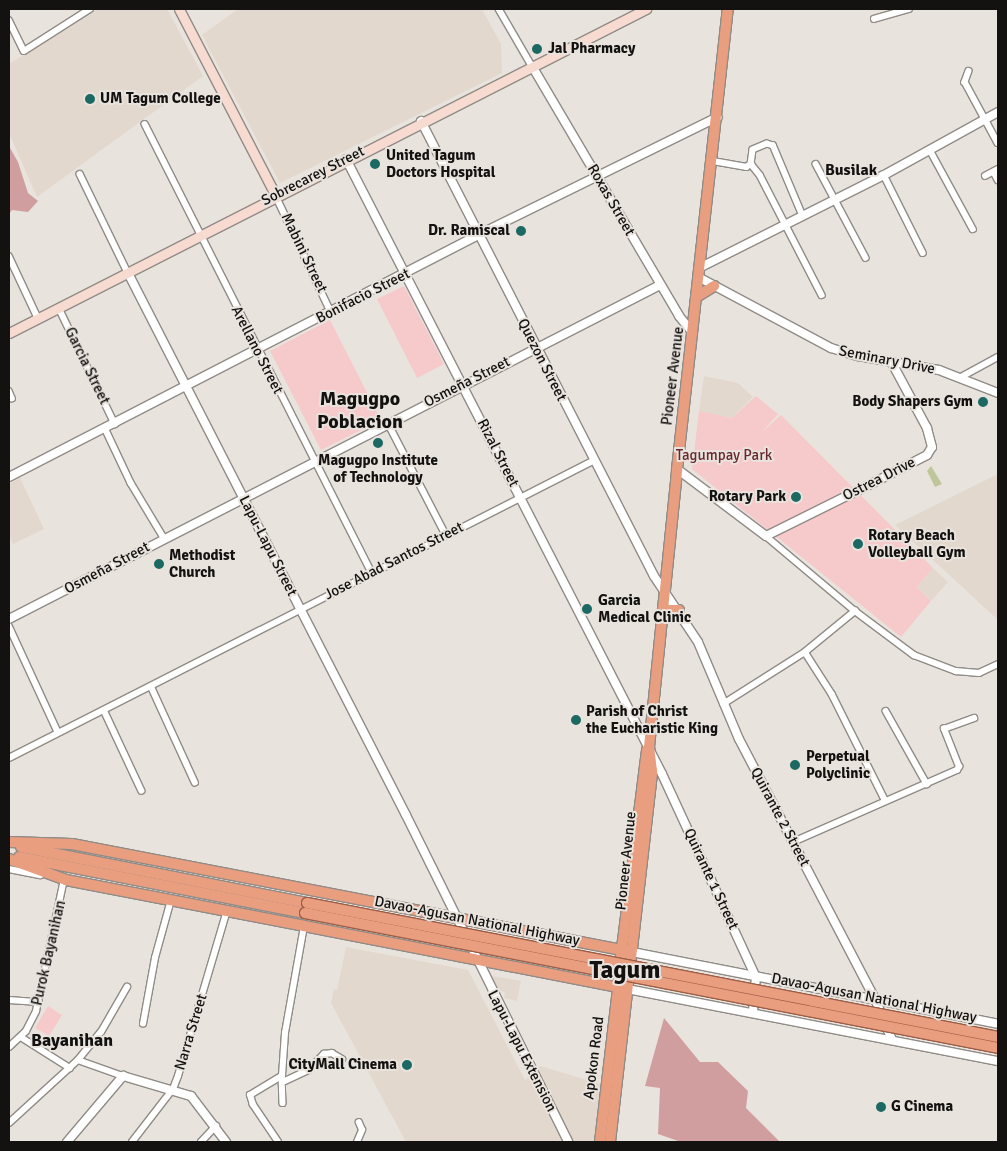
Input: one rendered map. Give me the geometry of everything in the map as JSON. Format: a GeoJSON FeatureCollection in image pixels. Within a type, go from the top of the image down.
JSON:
{"type":"FeatureCollection","features":[{"type":"Feature","properties":{"kind":"highway","name":"Pioneer Avenue"},"geometry":{"type":"LineString","coordinates":[[623,983],[652,771],[649,747],[665,610],[677,469],[714,161],[728,9]]}},
{"type":"Feature","properties":{"kind":"highway"},"geometry":{"type":"LineString","coordinates":[[698,296],[714,286]]}},
{"type":"Feature","properties":{"kind":"highway"},"geometry":{"type":"LineString","coordinates":[[665,610],[679,610]]}},
{"type":"Feature","properties":{"kind":"highway","name":"Davao-Agusan National Highway"},"geometry":{"type":"LineString","coordinates":[[9,843],[72,844],[456,918],[759,984]]}},
{"type":"Feature","properties":{"kind":"highway","name":"Davao-Agusan National Highway"},"geometry":{"type":"LineString","coordinates":[[9,843],[306,908],[998,1048]]}},
{"type":"Feature","properties":{"kind":"highway","name":"Davao-Agusan National Highway"},"geometry":{"type":"LineString","coordinates":[[9,857],[306,908],[998,1037]]}},
{"type":"Feature","properties":{"kind":"highway","name":"Davao-Agusan National Highway"},"geometry":{"type":"LineString","coordinates":[[9,857],[66,880],[475,959],[756,1007]]}},
{"type":"Feature","properties":{"kind":"highway","name":"Apokon Road"},"geometry":{"type":"LineString","coordinates":[[600,1142],[623,983]]}},
{"type":"Feature","properties":{"kind":"highway","name":"Apokon Road"},"geometry":{"type":"LineString","coordinates":[[610,1142],[623,983]]}},
{"type":"Feature","properties":{"kind":"main road","name":"Mabini Street"},"geometry":{"type":"LineString","coordinates":[[179,9],[276,196]]}},
{"type":"Feature","properties":{"kind":"main road","name":"Sobrecarey Street"},"geometry":{"type":"LineString","coordinates":[[9,333],[346,159],[646,9]]}},
{"type":"Feature","properties":{"kind":"street"},"geometry":{"type":"LineString","coordinates":[[9,20],[24,51],[90,9]]}},
{"type":"Feature","properties":{"kind":"street"},"geometry":{"type":"LineString","coordinates":[[499,9],[532,66]]}},
{"type":"Feature","properties":{"kind":"street"},"geometry":{"type":"LineString","coordinates":[[874,19],[909,9]]}},
{"type":"Feature","properties":{"kind":"street","name":"Roxas Street"},"geometry":{"type":"LineString","coordinates":[[532,66],[660,285],[693,333]]}},
{"type":"Feature","properties":{"kind":"street"},"geometry":{"type":"LineString","coordinates":[[969,71],[965,82],[998,143]]}},
{"type":"Feature","properties":{"kind":"street"},"geometry":{"type":"LineString","coordinates":[[701,267],[802,214],[884,175],[998,112]]}},
{"type":"Feature","properties":{"kind":"street","name":"Bonifacio Street"},"geometry":{"type":"LineString","coordinates":[[9,477],[479,235],[718,117]]}},
{"type":"Feature","properties":{"kind":"street","name":"Quezon Street"},"geometry":{"type":"LineString","coordinates":[[421,121],[594,461],[666,596]]}},
{"type":"Feature","properties":{"kind":"street","name":"Arellano Street"},"geometry":{"type":"LineString","coordinates":[[145,124],[256,350],[372,573]]}},
{"type":"Feature","properties":{"kind":"street"},"geometry":{"type":"LineString","coordinates":[[751,164],[753,150],[767,144],[773,146],[802,214]]}},
{"type":"Feature","properties":{"kind":"street"},"geometry":{"type":"LineString","coordinates":[[930,150],[973,229]]}},
{"type":"Feature","properties":{"kind":"street","name":"Rizal Street"},"geometry":{"type":"LineString","coordinates":[[346,159],[649,747]]}},
{"type":"Feature","properties":{"kind":"street"},"geometry":{"type":"LineString","coordinates":[[714,161],[746,167],[751,164]]}},
{"type":"Feature","properties":{"kind":"street"},"geometry":{"type":"LineString","coordinates":[[751,164],[760,174],[784,224],[822,294]]}},
{"type":"Feature","properties":{"kind":"street"},"geometry":{"type":"LineString","coordinates":[[816,164],[866,258]]}},
{"type":"Feature","properties":{"kind":"street"},"geometry":{"type":"LineString","coordinates":[[985,176],[996,170],[998,180]]}},
{"type":"Feature","properties":{"kind":"street","name":"Lapu-Lapu Street"},"geometry":{"type":"LineString","coordinates":[[80,174],[128,273],[244,497],[475,959]]}},
{"type":"Feature","properties":{"kind":"street"},"geometry":{"type":"LineString","coordinates":[[884,175],[923,253]]}},
{"type":"Feature","properties":{"kind":"street","name":"Mabini Street"},"geometry":{"type":"LineString","coordinates":[[276,196],[332,312]]}},
{"type":"Feature","properties":{"kind":"street"},"geometry":{"type":"LineString","coordinates":[[9,256],[38,318]]}},
{"type":"Feature","properties":{"kind":"street","name":"Seminary Drive"},"geometry":{"type":"LineString","coordinates":[[700,278],[819,343],[892,363],[929,367],[962,377],[998,393]]}},
{"type":"Feature","properties":{"kind":"street","name":"Osmeña Street"},"geometry":{"type":"LineString","coordinates":[[9,619],[660,285]]}},
{"type":"Feature","properties":{"kind":"street","name":"Garcia Street"},"geometry":{"type":"LineString","coordinates":[[59,308],[115,424]]}},
{"type":"Feature","properties":{"kind":"street"},"geometry":{"type":"LineString","coordinates":[[962,377],[998,357]]}},
{"type":"Feature","properties":{"kind":"street","name":"Ostrea Drive"},"geometry":{"type":"LineString","coordinates":[[766,536],[930,452],[930,436],[892,363]]}},
{"type":"Feature","properties":{"kind":"street"},"geometry":{"type":"LineString","coordinates":[[9,391],[12,398]]}},
{"type":"Feature","properties":{"kind":"street"},"geometry":{"type":"LineString","coordinates":[[388,423],[446,535]]}},
{"type":"Feature","properties":{"kind":"street"},"geometry":{"type":"LineString","coordinates":[[105,428],[131,483],[164,538]]}},
{"type":"Feature","properties":{"kind":"street","name":"Jose Abad Santos Street"},"geometry":{"type":"LineString","coordinates":[[9,758],[594,461]]}},
{"type":"Feature","properties":{"kind":"street"},"geometry":{"type":"LineString","coordinates":[[677,469],[766,536],[855,611],[902,647],[927,660],[956,671],[979,673],[998,664]]}},
{"type":"Feature","properties":{"kind":"street","name":"Quirante 2 Street"},"geometry":{"type":"LineString","coordinates":[[666,596],[679,610],[698,642],[723,704],[875,999],[892,1040]]}},
{"type":"Feature","properties":{"kind":"street"},"geometry":{"type":"LineString","coordinates":[[723,704],[805,652],[855,611]]}},
{"type":"Feature","properties":{"kind":"street"},"geometry":{"type":"LineString","coordinates":[[9,626],[58,732]]}},
{"type":"Feature","properties":{"kind":"street"},"geometry":{"type":"LineString","coordinates":[[805,652],[845,718],[885,800]]}},
{"type":"Feature","properties":{"kind":"street"},"geometry":{"type":"LineString","coordinates":[[151,686],[195,782]]}},
{"type":"Feature","properties":{"kind":"street"},"geometry":{"type":"LineString","coordinates":[[104,710],[142,791]]}},
{"type":"Feature","properties":{"kind":"street"},"geometry":{"type":"LineString","coordinates":[[886,710],[927,784]]}},
{"type":"Feature","properties":{"kind":"street"},"geometry":{"type":"LineString","coordinates":[[793,842],[885,800],[927,784],[959,768],[944,729],[974,718]]}},
{"type":"Feature","properties":{"kind":"street","name":"Quirante 1 Street"},"geometry":{"type":"LineString","coordinates":[[649,747],[759,984]]}},
{"type":"Feature","properties":{"kind":"street"},"geometry":{"type":"LineString","coordinates":[[9,869],[66,880]]}},
{"type":"Feature","properties":{"kind":"street","name":"Purok Bayanihan"},"geometry":{"type":"LineString","coordinates":[[9,1047],[21,1037],[39,1002],[66,880]]}},
{"type":"Feature","properties":{"kind":"street"},"geometry":{"type":"LineString","coordinates":[[143,1024],[155,958],[172,900]]}},
{"type":"Feature","properties":{"kind":"street","name":"Narra Street"},"geometry":{"type":"LineString","coordinates":[[132,1142],[173,1089],[227,911]]}},
{"type":"Feature","properties":{"kind":"street"},"geometry":{"type":"LineString","coordinates":[[283,1103],[285,1033],[304,926]]}},
{"type":"Feature","properties":{"kind":"street","name":"Lapu-Lapu Extension"},"geometry":{"type":"LineString","coordinates":[[475,959],[568,1142]]}},
{"type":"Feature","properties":{"kind":"street"},"geometry":{"type":"LineString","coordinates":[[998,1024],[875,999],[759,984],[756,1007],[892,1040],[998,1061]]}},
{"type":"Feature","properties":{"kind":"street"},"geometry":{"type":"LineString","coordinates":[[9,1122],[78,1060],[101,1032],[127,987]]}},
{"type":"Feature","properties":{"kind":"street"},"geometry":{"type":"LineString","coordinates":[[9,1000],[39,1002]]}},
{"type":"Feature","properties":{"kind":"street"},"geometry":{"type":"LineString","coordinates":[[21,1037],[70,1068]]}},
{"type":"Feature","properties":{"kind":"street"},"geometry":{"type":"LineString","coordinates":[[278,1142],[253,1105],[250,1094],[308,1070],[324,1054],[332,1053],[342,1059]]}},
{"type":"Feature","properties":{"kind":"street"},"geometry":{"type":"LineString","coordinates":[[78,1060],[123,1076],[173,1089],[197,1101],[226,1142]]}},
{"type":"Feature","properties":{"kind":"street"},"geometry":{"type":"LineString","coordinates":[[67,1142],[123,1076]]}},
{"type":"Feature","properties":{"kind":"street"},"geometry":{"type":"LineString","coordinates":[[357,1142],[362,1130],[360,1123]]}},
{"type":"Feature","properties":{"kind":"street"},"geometry":{"type":"LineString","coordinates":[[201,1142],[216,1126]]}},
{"type":"Feature","properties":{"kind":"shaded area","name":"UM Tagum College"},"geometry":{"type":"Polygon","coordinates":[[[97,9],[167,9],[203,76],[37,197],[9,133],[9,64],[97,9]]]}},
{"type":"Feature","properties":{"kind":"shaded area"},"geometry":{"type":"Polygon","coordinates":[[[238,9],[482,9],[501,44],[502,73],[280,183],[202,35],[238,9]]]}},
{"type":"Feature","properties":{"kind":"shaded area"},"geometry":{"type":"Polygon","coordinates":[[[9,146],[18,162],[28,193],[38,201],[28,212],[12,210],[9,214],[9,146]]]}},
{"type":"Feature","properties":{"kind":"shaded area"},"geometry":{"type":"Polygon","coordinates":[[[704,376],[738,383],[753,397],[732,418],[699,411],[704,376]]]}},
{"type":"Feature","properties":{"kind":"shaded area"},"geometry":{"type":"Polygon","coordinates":[[[931,466],[942,484],[935,487],[927,471],[931,466]]]}},
{"type":"Feature","properties":{"kind":"shaded area"},"geometry":{"type":"Polygon","coordinates":[[[998,474],[998,620],[895,525],[998,474]]]}},
{"type":"Feature","properties":{"kind":"shaded area"},"geometry":{"type":"Polygon","coordinates":[[[20,478],[44,529],[13,544],[9,535],[9,484],[20,478]]]}},
{"type":"Feature","properties":{"kind":"shaded area"},"geometry":{"type":"Polygon","coordinates":[[[933,568],[948,582],[931,601],[917,587],[933,568]]]}},
{"type":"Feature","properties":{"kind":"shaded area"},"geometry":{"type":"Polygon","coordinates":[[[346,947],[468,970],[525,1080],[540,1066],[601,1084],[594,1142],[406,1142],[331,1003],[334,989],[337,990],[346,947]]]}},
{"type":"Feature","properties":{"kind":"shaded area"},"geometry":{"type":"Polygon","coordinates":[[[492,976],[521,981],[517,1001],[504,998],[505,992],[497,990],[492,976]]]}},
{"type":"Feature","properties":{"kind":"shaded area"},"geometry":{"type":"Polygon","coordinates":[[[664,1018],[700,1062],[718,1062],[748,1091],[746,1108],[780,1142],[681,1142],[658,1134],[660,1088],[645,1086],[664,1018]]]}},
{"type":"Feature","properties":{"kind":"green space"},"geometry":{"type":"Polygon","coordinates":[[[404,286],[444,364],[417,378],[377,299],[404,286]]]}},
{"type":"Feature","properties":{"kind":"green space"},"geometry":{"type":"Polygon","coordinates":[[[330,320],[381,420],[321,450],[270,351],[330,320]]]}},
{"type":"Feature","properties":{"kind":"green space","name":"Rotary Park"},"geometry":{"type":"Polygon","coordinates":[[[756,396],[778,414],[761,433],[781,415],[933,568],[917,587],[931,601],[901,637],[692,469],[699,411],[732,418],[756,396]]]}},
{"type":"Feature","properties":{"kind":"green space"},"geometry":{"type":"Polygon","coordinates":[[[48,1006],[62,1015],[49,1036],[35,1028],[48,1006]]]}},
{"type":"Feature","properties":{"kind":"place","name":"Jal Pharmacy"},"geometry":{"type":"Point","coordinates":[537,49]}},
{"type":"Feature","properties":{"kind":"place","name":"UM Tagum College"},"geometry":{"type":"Point","coordinates":[90,99]}},
{"type":"Feature","properties":{"kind":"place","name":"United Tagum Doctors Hospital"},"geometry":{"type":"Point","coordinates":[375,164]}},
{"type":"Feature","properties":{"kind":"place","name":"Dr. Ramiscal"},"geometry":{"type":"Point","coordinates":[521,231]}},
{"type":"Feature","properties":{"kind":"place","name":"Body Shapers Gym"},"geometry":{"type":"Point","coordinates":[983,402]}},
{"type":"Feature","properties":{"kind":"place","name":"Magugpo Institute of Technology"},"geometry":{"type":"Point","coordinates":[378,443]}},
{"type":"Feature","properties":{"kind":"place","name":"Rotary Park"},"geometry":{"type":"Point","coordinates":[796,497]}},
{"type":"Feature","properties":{"kind":"place","name":"Rotary Beach Volleyball Gym"},"geometry":{"type":"Point","coordinates":[858,544]}},
{"type":"Feature","properties":{"kind":"place","name":"Methodist Church"},"geometry":{"type":"Point","coordinates":[159,564]}},
{"type":"Feature","properties":{"kind":"place","name":"Garcia Medical Clinic"},"geometry":{"type":"Point","coordinates":[587,609]}},
{"type":"Feature","properties":{"kind":"place","name":"Parish of Christ the Eucharistic King"},"geometry":{"type":"Point","coordinates":[576,720]}},
{"type":"Feature","properties":{"kind":"place","name":"Perpetual Polyclinic"},"geometry":{"type":"Point","coordinates":[795,765]}},
{"type":"Feature","properties":{"kind":"place","name":"CityMall Cinema"},"geometry":{"type":"Point","coordinates":[407,1065]}},
{"type":"Feature","properties":{"kind":"place","name":"G Cinema"},"geometry":{"type":"Point","coordinates":[881,1107]}},
{"type":"Feature","properties":{"kind":"district","name":"Busilak"},"geometry":{"type":"Point","coordinates":[851,170]}},
{"type":"Feature","properties":{"kind":"district","name":"Magugpo Poblacion"},"geometry":{"type":"Point","coordinates":[360,410]}},
{"type":"Feature","properties":{"kind":"district","name":"Tagum"},"geometry":{"type":"Point","coordinates":[625,970]}},
{"type":"Feature","properties":{"kind":"district","name":"Bayanihan"},"geometry":{"type":"Point","coordinates":[72,1040]}},
{"type":"Feature","properties":{"kind":"park label","name":"Tagumpay Park"},"geometry":{"type":"Point","coordinates":[724,456]}}]}
